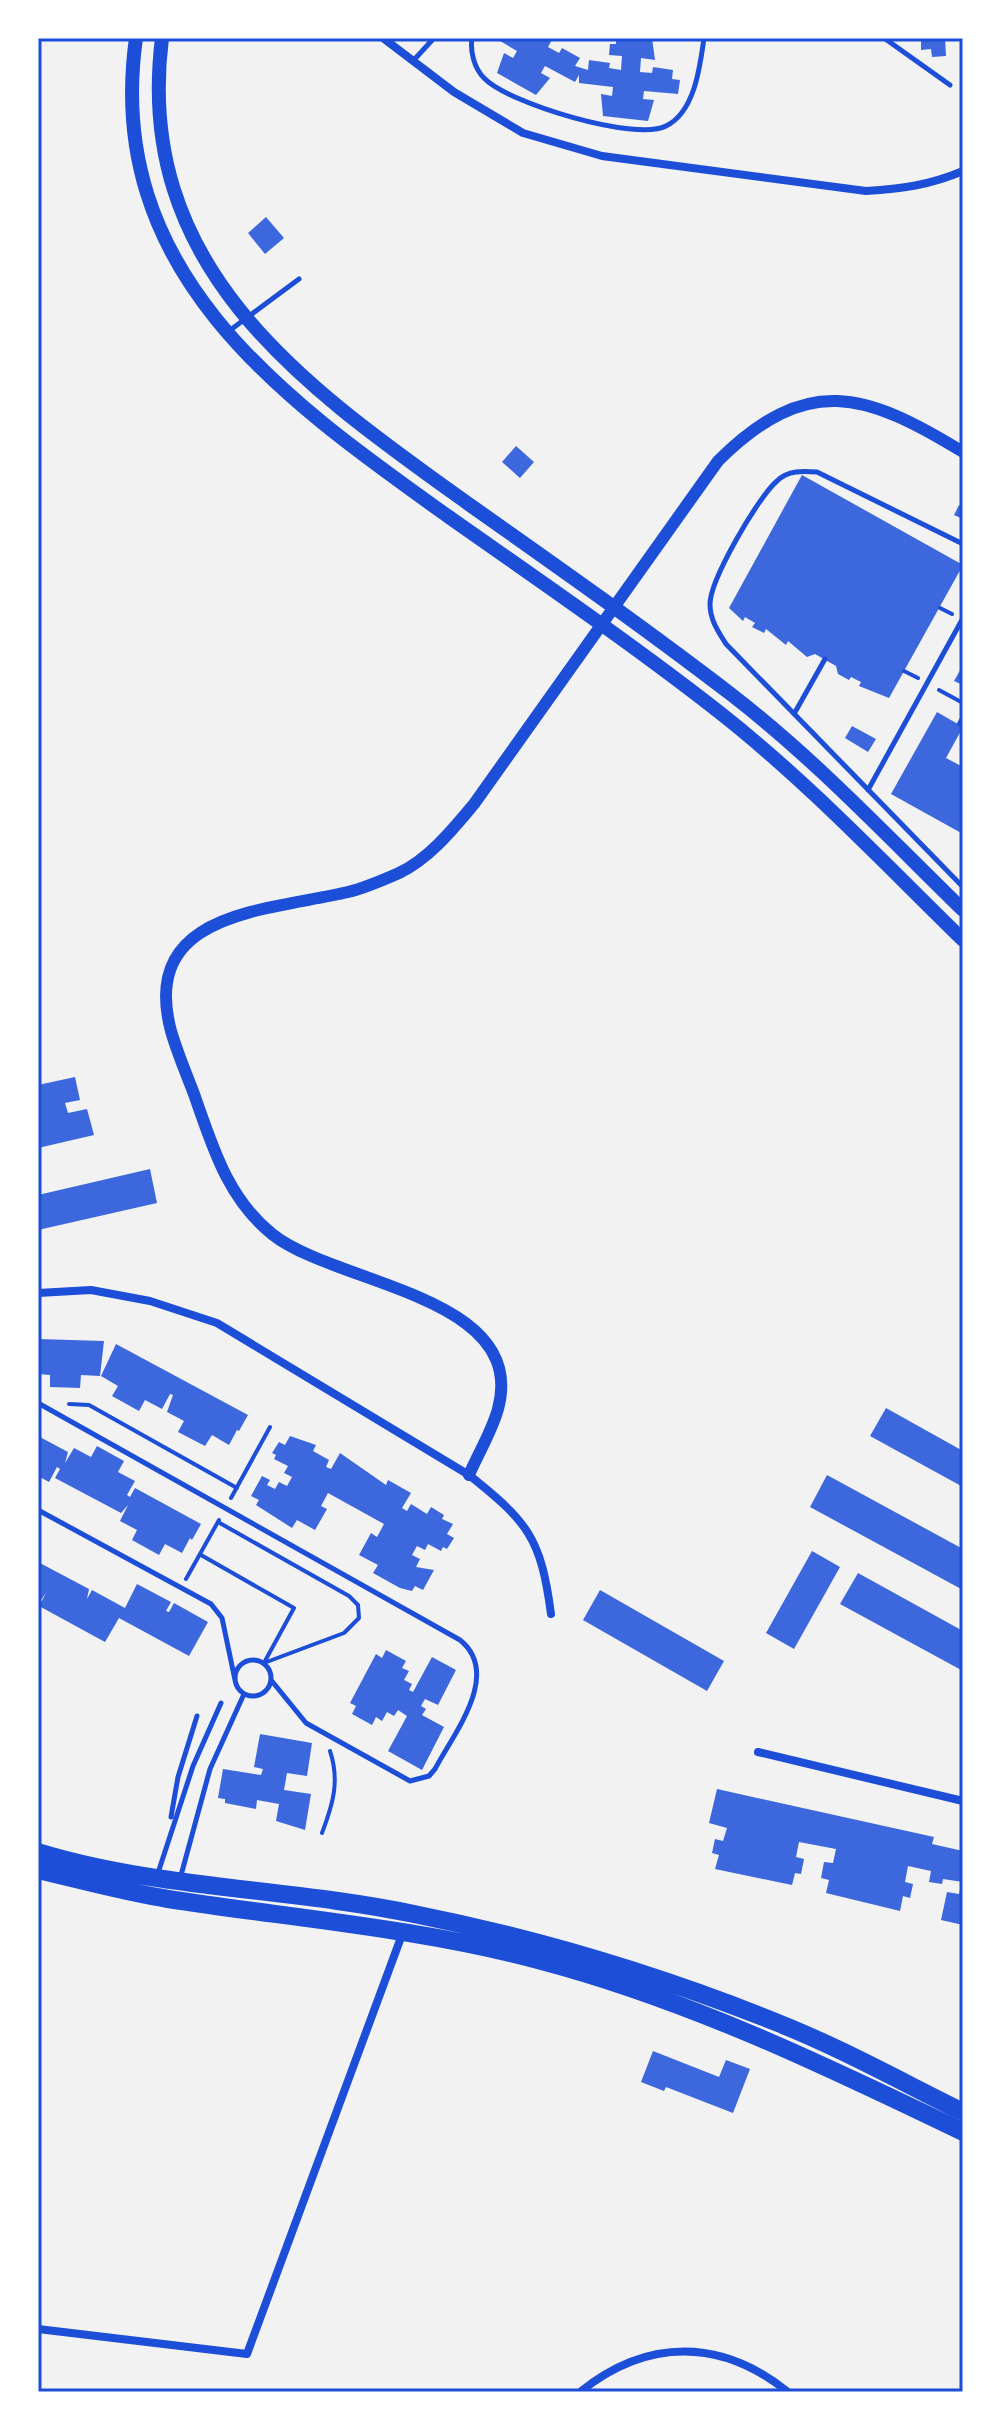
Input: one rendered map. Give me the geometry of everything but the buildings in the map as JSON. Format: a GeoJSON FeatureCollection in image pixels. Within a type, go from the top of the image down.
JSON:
{"type":"FeatureCollection","features":[{"type":"Feature","properties":{"kind":"highway"},"geometry":{"type":"LineString","coordinates":[[38,1852],[180,1880],[410,1913],[541,1942],[657,1977],[781,2024],[963,2112]]}},
{"type":"Feature","properties":{"kind":"highway"},"geometry":{"type":"LineString","coordinates":[[38,1870],[164,1898],[403,1933],[536,1959],[652,1995],[776,2042],[963,2132]]}},
{"type":"Feature","properties":{"kind":"main road"},"geometry":{"type":"LineString","coordinates":[[136,38],[132,92],[142,177],[155,218],[173,257],[226,334],[257,367],[328,430],[720,713],[779,763],[963,940]]}},
{"type":"Feature","properties":{"kind":"main road"},"geometry":{"type":"LineString","coordinates":[[162,38],[159,118],[167,170],[195,245],[245,319],[307,382],[343,411],[733,696],[793,747],[963,910]]}},
{"type":"Feature","properties":{"kind":"street"},"geometry":{"type":"LineString","coordinates":[[383,38],[454,92],[523,133],[602,156],[866,191],[903,189],[936,182],[963,171]]}},
{"type":"Feature","properties":{"kind":"street"},"geometry":{"type":"LineString","coordinates":[[469,1475],[498,1408],[501,1370],[489,1343],[466,1321],[438,1306],[306,1256],[272,1234],[242,1204],[221,1169],[171,1031],[165,997],[169,970],[183,945],[205,929],[236,915],[352,891],[402,871],[443,840],[474,804],[718,461],[750,429],[789,407],[832,399],[878,407],[963,452]]}},
{"type":"Feature","properties":{"kind":"street"},"geometry":{"type":"LineString","coordinates":[[38,1293],[91,1290],[150,1301],[217,1323],[469,1475],[507,1505],[531,1532],[545,1570],[551,1614]]}},
{"type":"Feature","properties":{"kind":"street"},"geometry":{"type":"LineString","coordinates":[[758,1752],[963,1801]]}},
{"type":"Feature","properties":{"kind":"street"},"geometry":{"type":"LineString","coordinates":[[38,2329],[247,2354],[410,1913]]}},
{"type":"Feature","properties":{"kind":"street"},"geometry":{"type":"LineString","coordinates":[[580,2392],[609,2372],[640,2359],[674,2353],[709,2352],[750,2365],[788,2392]]}},
{"type":"Feature","properties":{"kind":"lane"},"geometry":{"type":"LineString","coordinates":[[413,61],[434,38]]}},
{"type":"Feature","properties":{"kind":"lane"},"geometry":{"type":"LineString","coordinates":[[472,38],[471,48],[484,79],[503,92],[544,110],[593,123],[647,129],[664,128],[678,117],[699,71],[704,38]]}},
{"type":"Feature","properties":{"kind":"lane"},"geometry":{"type":"LineString","coordinates":[[884,38],[950,85]]}},
{"type":"Feature","properties":{"kind":"lane"},"geometry":{"type":"LineString","coordinates":[[226,334],[299,279]]}},
{"type":"Feature","properties":{"kind":"lane"},"geometry":{"type":"LineString","coordinates":[[963,544],[817,472],[796,471],[778,479],[765,494],[717,579],[710,602],[713,624],[726,644],[963,887]]}},
{"type":"Feature","properties":{"kind":"lane"},"geometry":{"type":"LineString","coordinates":[[868,790],[963,618]]}},
{"type":"Feature","properties":{"kind":"lane"},"geometry":{"type":"LineString","coordinates":[[794,714],[825,659]]}},
{"type":"Feature","properties":{"kind":"lane"},"geometry":{"type":"LineString","coordinates":[[38,1403],[460,1640],[476,1659],[474,1693],[429,1776],[410,1781],[322,1735],[292,1709],[271,1680],[264,1663],[246,1661],[237,1669],[235,1680]]}},
{"type":"Feature","properties":{"kind":"lane"},"geometry":{"type":"LineString","coordinates":[[38,1510],[211,1604],[222,1618],[235,1680],[244,1694]]}},
{"type":"Feature","properties":{"kind":"lane"},"geometry":{"type":"LineString","coordinates":[[244,1694],[260,1695],[271,1680]]}},
{"type":"Feature","properties":{"kind":"lane"},"geometry":{"type":"LineString","coordinates":[[180,1880],[210,1769],[244,1694]]}},
{"type":"Feature","properties":{"kind":"lane"},"geometry":{"type":"LineString","coordinates":[[169,1830],[221,1703]]}},
{"type":"Feature","properties":{"kind":"lane"},"geometry":{"type":"LineString","coordinates":[[157,1876],[178,1777],[197,1716]]}},
{"type":"Feature","properties":{"kind":"path"},"geometry":{"type":"LineString","coordinates":[[926,683],[963,703]]}},
{"type":"Feature","properties":{"kind":"path"},"geometry":{"type":"LineString","coordinates":[[959,724],[963,716]]}},
{"type":"Feature","properties":{"kind":"path"},"geometry":{"type":"LineString","coordinates":[[38,1403],[89,1405],[237,1488]]}},
{"type":"Feature","properties":{"kind":"path"},"geometry":{"type":"LineString","coordinates":[[218,1522],[349,1596],[358,1605],[359,1618],[344,1633],[264,1663]]}},
{"type":"Feature","properties":{"kind":"path"},"geometry":{"type":"LineString","coordinates":[[200,1555],[294,1608],[264,1663]]}},
{"type":"Feature","properties":{"kind":"path"},"geometry":{"type":"LineString","coordinates":[[322,1735],[335,1766],[336,1781],[322,1833]]}}]}
